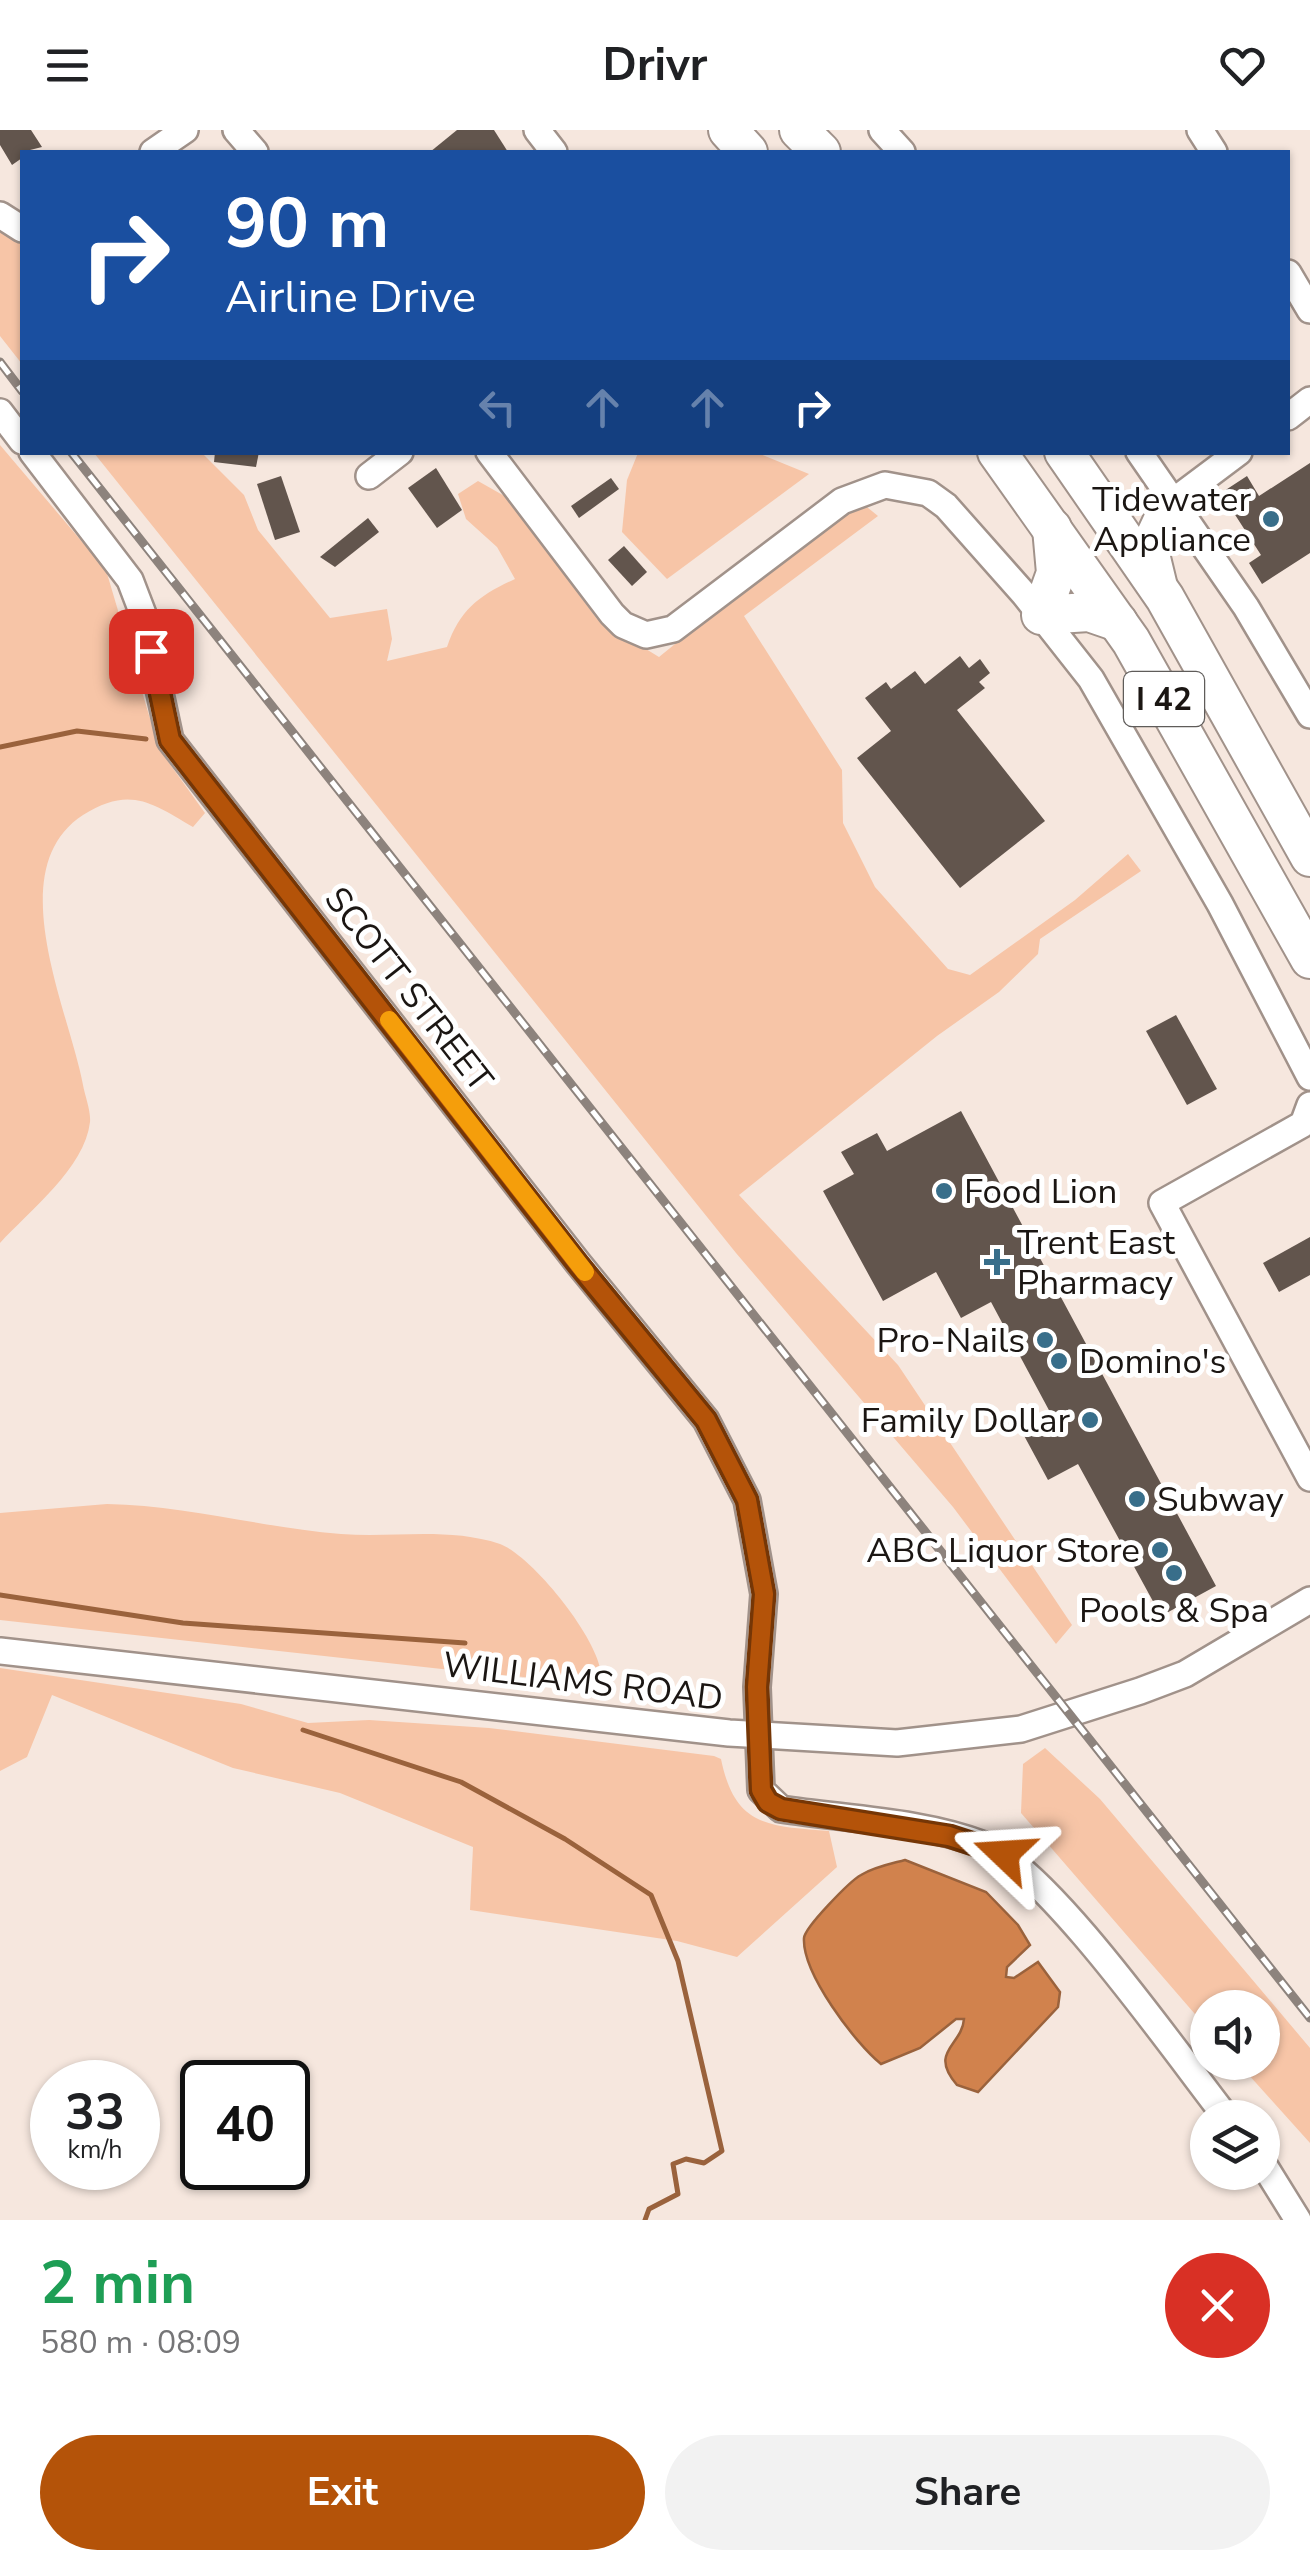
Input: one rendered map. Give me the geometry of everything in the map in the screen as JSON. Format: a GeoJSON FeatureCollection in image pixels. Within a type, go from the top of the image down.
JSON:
{"type":"FeatureCollection","features":[{"type":"Feature","properties":{"kind":"highway"},"geometry":{"type":"LineString","coordinates":[[728,130],[746,150]]}},
{"type":"Feature","properties":{"kind":"highway"},"geometry":{"type":"LineString","coordinates":[[800,130],[819,150]]}},
{"type":"Feature","properties":{"kind":"highway","name":"I 42"},"geometry":{"type":"LineString","coordinates":[[999,455],[1118,622],[1310,958]]}},
{"type":"Feature","properties":{"kind":"highway"},"geometry":{"type":"LineString","coordinates":[[1066,455],[1165,598],[1310,857]]}},
{"type":"Feature","properties":{"kind":"highway"},"geometry":{"type":"LineString","coordinates":[[1091,492],[1120,508],[1172,503]]}},
{"type":"Feature","properties":{"kind":"highway"},"geometry":{"type":"LineString","coordinates":[[1165,598],[1149,550],[1172,503]]}},
{"type":"Feature","properties":{"kind":"highway"},"geometry":{"type":"LineString","coordinates":[[1052,528],[1056,573],[1041,615],[1090,612],[1118,622]]}},
{"type":"Feature","properties":{"kind":"street"},"geometry":{"type":"LineString","coordinates":[[156,150],[185,130]]}},
{"type":"Feature","properties":{"kind":"street"},"geometry":{"type":"LineString","coordinates":[[236,130],[253,150]]}},
{"type":"Feature","properties":{"kind":"street"},"geometry":{"type":"LineString","coordinates":[[537,130],[552,150]]}},
{"type":"Feature","properties":{"kind":"street"},"geometry":{"type":"LineString","coordinates":[[882,130],[900,150]]}},
{"type":"Feature","properties":{"kind":"street"},"geometry":{"type":"LineString","coordinates":[[1290,276],[1310,310]]}},
{"type":"Feature","properties":{"kind":"street"},"geometry":{"type":"LineString","coordinates":[[1290,415],[1310,400]]}},
{"type":"Feature","properties":{"kind":"street"},"geometry":{"type":"LineString","coordinates":[[0,412],[20,437]]}},
{"type":"Feature","properties":{"kind":"street","name":"SCOTT STREET"},"geometry":{"type":"LineString","coordinates":[[34,455],[130,580],[143,614],[170,740],[578,1264],[706,1420],[747,1500],[764,1594],[757,1687],[761,1790],[768,1802],[781,1809],[984,1845],[1027,1872],[1212,2100]]}},
{"type":"Feature","properties":{"kind":"street"},"geometry":{"type":"LineString","coordinates":[[369,476],[396,455]]}},
{"type":"Feature","properties":{"kind":"street"},"geometry":{"type":"LineString","coordinates":[[491,455],[612,614],[633,632],[659,634],[673,630],[842,501],[886,485],[907,485],[946,506],[1091,679],[1310,1076]]}},
{"type":"Feature","properties":{"kind":"street"},"geometry":{"type":"LineString","coordinates":[[1140,455],[1246,607],[1310,715]]}},
{"type":"Feature","properties":{"kind":"street"},"geometry":{"type":"LineString","coordinates":[[1172,503],[1235,455]]}},
{"type":"Feature","properties":{"kind":"street"},"geometry":{"type":"LineString","coordinates":[[1310,1105],[1302,1124],[1162,1203],[1310,1478]]}},
{"type":"Feature","properties":{"kind":"street","name":"WILLIAMS ROAD"},"geometry":{"type":"LineString","coordinates":[[0,1651],[761,1736],[897,1744],[1021,1728],[1184,1674],[1310,1600]]}},
{"type":"Feature","properties":{"kind":"street"},"geometry":{"type":"LineString","coordinates":[[1280,2178],[1295,2189],[1310,2210]]}},
{"type":"Feature","properties":{"kind":"street"},"geometry":{"type":"LineString","coordinates":[[1278,2190],[1298,2220]]}},
{"type":"Feature","properties":{"kind":"shaded area"},"geometry":{"type":"Polygon","coordinates":[[[0,231],[20,237],[20,361],[0,336],[0,231]]]}},
{"type":"Feature","properties":{"kind":"shaded area"},"geometry":{"type":"Polygon","coordinates":[[[0,445],[106,570],[159,749],[205,813],[193,827],[140,801],[114,801],[83,815],[59,839],[46,869],[43,904],[47,942],[90,1122],[86,1139],[67,1172],[0,1243],[0,445]]]}},
{"type":"Feature","properties":{"kind":"shaded area"},"geometry":{"type":"Polygon","coordinates":[[[96,455],[204,455],[244,495],[258,530],[330,618],[387,609],[392,639],[387,661],[447,647],[458,623],[473,605],[515,579],[497,547],[466,519],[458,494],[478,481],[508,498],[597,619],[659,657],[765,571],[862,503],[878,516],[744,616],[842,770],[843,823],[875,887],[948,969],[970,975],[1075,900],[1128,854],[1141,871],[1040,939],[1038,954],[999,992],[937,1036],[739,1195],[898,1365],[1072,1625],[1056,1644],[953,1507],[736,1253],[96,455]]]}},
{"type":"Feature","properties":{"kind":"shaded area"},"geometry":{"type":"Polygon","coordinates":[[[637,455],[763,455],[809,474],[667,579],[622,532],[627,480],[637,455]]]}},
{"type":"Feature","properties":{"kind":"shaded area"},"geometry":{"type":"Polygon","coordinates":[[[107,1504],[165,1508],[312,1531],[441,1534],[500,1544],[548,1583],[580,1625],[599,1664],[601,1679],[575,1682],[460,1671],[0,1620],[0,1513],[107,1504]]]}},
{"type":"Feature","properties":{"kind":"shaded area"},"geometry":{"type":"Polygon","coordinates":[[[0,1668],[241,1704],[308,1723],[369,1720],[489,1728],[714,1756],[721,1759],[735,1798],[757,1819],[829,1831],[837,1867],[737,1957],[677,1941],[470,1910],[473,1847],[340,1793],[233,1768],[52,1695],[27,1757],[0,1771],[0,1668]]]}},
{"type":"Feature","properties":{"kind":"shaded area"},"geometry":{"type":"Polygon","coordinates":[[[1045,1748],[1100,1799],[1261,1990],[1190,1990],[1190,2008],[1021,1813],[1023,1764],[1045,1748]]]}},
{"type":"Feature","properties":{"kind":"shaded area"},"geometry":{"type":"Polygon","coordinates":[[[905,1860],[986,1892],[1018,1925],[1030,1945],[1007,1967],[1006,1977],[1014,1978],[1038,1962],[1060,1992],[1058,2007],[978,2092],[957,2085],[946,2064],[964,2019],[956,2019],[920,2048],[881,2064],[832,2006],[806,1953],[806,1932],[848,1886],[871,1870],[905,1860]]]}},
{"type":"Feature","properties":{"kind":"shaded area"},"geometry":{"type":"Polygon","coordinates":[[[1280,2012],[1310,2048],[1310,2143],[1280,2110],[1280,2100],[1271,2100],[1253,2080],[1280,2080],[1280,2012]]]}},
{"type":"Feature","properties":{"kind":"building"},"geometry":{"type":"Polygon","coordinates":[[[0,130],[31,130],[42,147],[20,150],[20,159],[12,165],[0,145],[0,130]]]}},
{"type":"Feature","properties":{"kind":"building"},"geometry":{"type":"Polygon","coordinates":[[[457,130],[494,130],[507,150],[432,150],[457,130]]]}},
{"type":"Feature","properties":{"kind":"building"},"geometry":{"type":"Polygon","coordinates":[[[215,455],[258,455],[256,467],[214,462],[215,455]]]}},
{"type":"Feature","properties":{"kind":"building"},"geometry":{"type":"Polygon","coordinates":[[[1310,463],[1310,553],[1262,584],[1249,563],[1261,555],[1221,493],[1247,476],[1259,496],[1310,463]]]}},
{"type":"Feature","properties":{"kind":"building"},"geometry":{"type":"Polygon","coordinates":[[[436,468],[462,510],[437,528],[408,488],[436,468]]]}},
{"type":"Feature","properties":{"kind":"building"},"geometry":{"type":"Polygon","coordinates":[[[281,476],[300,532],[275,540],[257,484],[281,476]]]}},
{"type":"Feature","properties":{"kind":"building"},"geometry":{"type":"Polygon","coordinates":[[[611,478],[619,489],[579,518],[571,506],[611,478]]]}},
{"type":"Feature","properties":{"kind":"building"},"geometry":{"type":"Polygon","coordinates":[[[368,518],[379,532],[335,567],[320,557],[368,518]]]}},
{"type":"Feature","properties":{"kind":"building"},"geometry":{"type":"Polygon","coordinates":[[[624,546],[647,572],[632,586],[608,560],[624,546]]]}},
{"type":"Feature","properties":{"kind":"building"},"geometry":{"type":"Polygon","coordinates":[[[960,656],[969,668],[980,659],[990,673],[979,682],[985,688],[957,710],[1045,821],[960,888],[857,758],[891,731],[865,698],[886,682],[891,689],[915,671],[925,684],[960,656]]]}},
{"type":"Feature","properties":{"kind":"building"},"geometry":{"type":"Polygon","coordinates":[[[1176,1015],[1217,1089],[1187,1105],[1146,1031],[1176,1015]]]}},
{"type":"Feature","properties":{"kind":"building"},"geometry":{"type":"Polygon","coordinates":[[[961,1111],[1216,1586],[1161,1616],[1078,1464],[1048,1480],[1021,1430],[1051,1414],[991,1302],[961,1318],[936,1272],[883,1301],[823,1191],[854,1174],[841,1152],[877,1133],[887,1151],[961,1111]]]}},
{"type":"Feature","properties":{"kind":"building"},"geometry":{"type":"Polygon","coordinates":[[[1310,1237],[1310,1275],[1279,1292],[1263,1263],[1310,1237]]]}},
{"type":"Feature","properties":{"kind":"waterway"},"geometry":{"type":"LineString","coordinates":[[0,747],[77,731],[146,739]]}},
{"type":"Feature","properties":{"kind":"waterway"},"geometry":{"type":"LineString","coordinates":[[0,1595],[183,1623],[465,1643]]}},
{"type":"Feature","properties":{"kind":"waterway"},"geometry":{"type":"LineString","coordinates":[[303,1730],[461,1782],[565,1839],[651,1895],[678,1961],[722,2151],[704,2163],[686,2159],[673,2164],[678,2194],[649,2209],[645,2220]]}},
{"type":"Feature","properties":{"kind":"railway"},"geometry":{"type":"LineString","coordinates":[[0,362],[20,388]]}},
{"type":"Feature","properties":{"kind":"railway"},"geometry":{"type":"LineString","coordinates":[[73,455],[1310,2018]]}},
{"type":"Feature","properties":{"kind":"slow traffic"},"geometry":{"type":"LineString","coordinates":[[389,1020],[585,1272]]}},
{"type":"Feature","properties":{"kind":"place","name":"Tidewater Appliance"},"geometry":{"type":"Point","coordinates":[1271,519]}},
{"type":"Feature","properties":{"kind":"place","name":"Food Lion"},"geometry":{"type":"Point","coordinates":[944,1191]}},
{"type":"Feature","properties":{"kind":"place","name":"Trent East Pharmacy"},"geometry":{"type":"Point","coordinates":[997,1262]}},
{"type":"Feature","properties":{"kind":"place","name":"Pro-Nails"},"geometry":{"type":"Point","coordinates":[1045,1340]}},
{"type":"Feature","properties":{"kind":"place","name":"Domino's"},"geometry":{"type":"Point","coordinates":[1059,1361]}},
{"type":"Feature","properties":{"kind":"place","name":"Family Dollar"},"geometry":{"type":"Point","coordinates":[1090,1420]}},
{"type":"Feature","properties":{"kind":"place","name":"Subway"},"geometry":{"type":"Point","coordinates":[1137,1499]}},
{"type":"Feature","properties":{"kind":"place","name":"ABC Liquor Store"},"geometry":{"type":"Point","coordinates":[1160,1550]}},
{"type":"Feature","properties":{"kind":"place","name":"Pools & Spa"},"geometry":{"type":"Point","coordinates":[1174,1573]}},
{"type":"Feature","properties":{"kind":"route"},"geometry":{"type":"LineString","coordinates":[[151,651],[170,740],[206,790],[578,1264],[706,1420],[747,1500],[764,1594],[757,1687],[761,1790],[768,1802],[781,1809],[949,1836],[1004,1854]]}}]}
